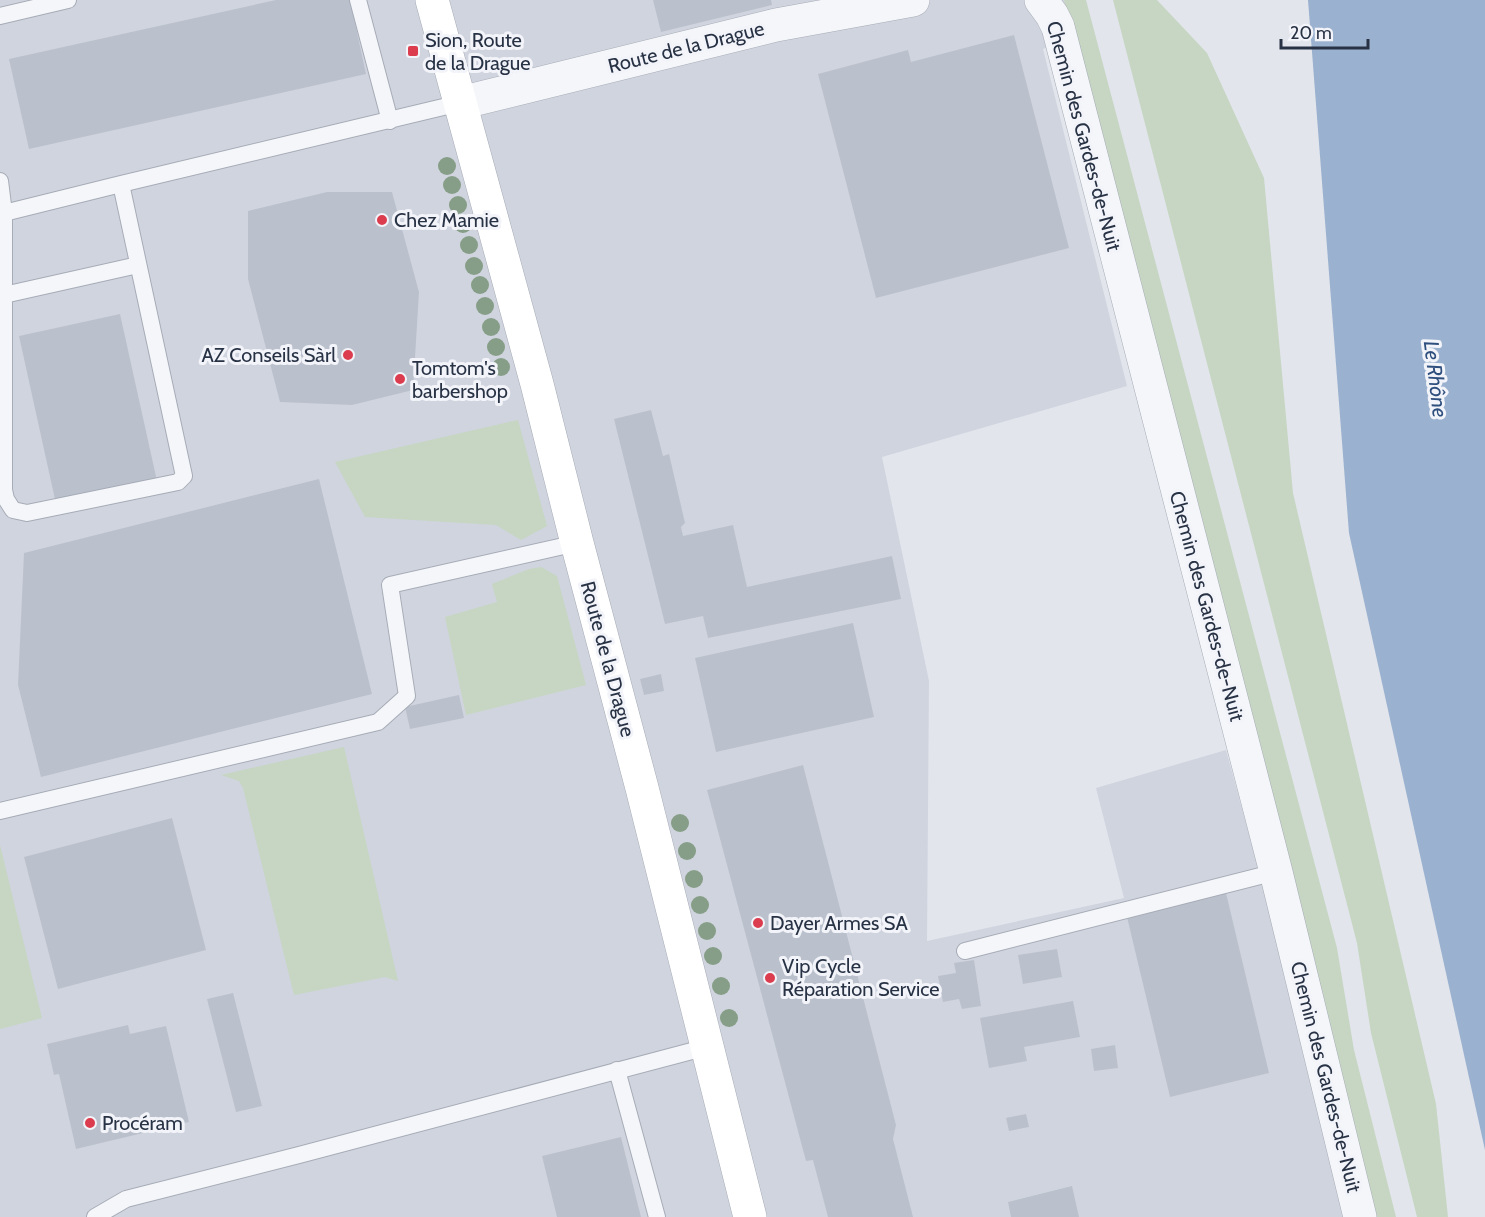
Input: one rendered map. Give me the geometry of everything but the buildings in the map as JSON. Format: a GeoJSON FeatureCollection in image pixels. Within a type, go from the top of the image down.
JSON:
{"type":"FeatureCollection","features":[{"type":"Feature","properties":{"kind":"street","name":"Route de la Drague"},"geometry":{"type":"LineString","coordinates":[[432,0],[537,384],[750,1217]]}},
{"type":"Feature","properties":{"kind":"street","name":"Route de la Drague"},"geometry":{"type":"LineString","coordinates":[[460,103],[776,25],[913,0]]}},
{"type":"Feature","properties":{"kind":"street","name":"Chemin des Gardes-de-Nuit"},"geometry":{"type":"LineString","coordinates":[[1041,0],[1058,27],[1276,872],[1360,1217]]}},
{"type":"Feature","properties":{"kind":"lane"},"geometry":{"type":"LineString","coordinates":[[0,16],[68,0]]}},
{"type":"Feature","properties":{"kind":"lane"},"geometry":{"type":"LineString","coordinates":[[358,0],[390,121]]}},
{"type":"Feature","properties":{"kind":"lane"},"geometry":{"type":"LineString","coordinates":[[4,213],[460,103]]}},
{"type":"Feature","properties":{"kind":"lane"},"geometry":{"type":"LineString","coordinates":[[0,181],[4,213],[4,490],[6,499],[14,510],[27,513],[178,482],[184,476],[121,184]]}},
{"type":"Feature","properties":{"kind":"lane"},"geometry":{"type":"LineString","coordinates":[[4,295],[138,265]]}},
{"type":"Feature","properties":{"kind":"lane"},"geometry":{"type":"LineString","coordinates":[[0,811],[378,722],[407,696],[390,585],[577,543]]}},
{"type":"Feature","properties":{"kind":"lane"},"geometry":{"type":"LineString","coordinates":[[965,951],[1276,872]]}},
{"type":"Feature","properties":{"kind":"lane"},"geometry":{"type":"LineString","coordinates":[[95,1217],[126,1198],[299,1155],[707,1047]]}},
{"type":"Feature","properties":{"kind":"lane"},"geometry":{"type":"LineString","coordinates":[[617,1070],[657,1217]]}},
{"type":"Feature","properties":{"kind":"shaded area"},"geometry":{"type":"Polygon","coordinates":[[[0,0],[1081,0],[1067,39],[1043,49],[1127,386],[882,457],[929,681],[927,941],[1124,898],[1096,788],[1226,750],[1353,1217],[0,1217],[0,0]]]}},
{"type":"Feature","properties":{"kind":"green space"},"geometry":{"type":"Polygon","coordinates":[[[1064,0],[1086,0],[1337,948],[1354,1050],[1396,1217],[1367,1217],[1064,0]]]}},
{"type":"Feature","properties":{"kind":"green space"},"geometry":{"type":"Polygon","coordinates":[[[1113,0],[1157,0],[1207,53],[1264,178],[1293,493],[1436,1104],[1448,1217],[1417,1217],[1371,1033],[1357,943],[1113,0]]]}},
{"type":"Feature","properties":{"kind":"green space"},"geometry":{"type":"Polygon","coordinates":[[[518,420],[547,526],[521,540],[496,525],[365,517],[335,462],[518,420]]]}},
{"type":"Feature","properties":{"kind":"green space"},"geometry":{"type":"Polygon","coordinates":[[[541,567],[557,576],[586,685],[466,715],[445,617],[497,602],[492,584],[529,569],[541,567]]]}},
{"type":"Feature","properties":{"kind":"green space"},"geometry":{"type":"Polygon","coordinates":[[[344,747],[398,981],[385,977],[294,995],[243,788],[239,781],[221,775],[344,747]]]}},
{"type":"Feature","properties":{"kind":"green space"},"geometry":{"type":"Polygon","coordinates":[[[0,845],[42,1018],[0,1029],[0,845]]]}},
{"type":"Feature","properties":{"kind":"water","name":"Le Rhône"},"geometry":{"type":"Polygon","coordinates":[[[1308,0],[1485,0],[1485,1150],[1349,533],[1308,0]]]}},
{"type":"Feature","properties":{"kind":"place","name":"Sion, Route de la Drague"},"geometry":{"type":"Point","coordinates":[413,51]}},
{"type":"Feature","properties":{"kind":"place","name":"Chez Mamie"},"geometry":{"type":"Point","coordinates":[382,220]}},
{"type":"Feature","properties":{"kind":"place","name":"AZ Conseils Sàrl"},"geometry":{"type":"Point","coordinates":[348,355]}},
{"type":"Feature","properties":{"kind":"place","name":"Tomtom's barbershop"},"geometry":{"type":"Point","coordinates":[400,379]}},
{"type":"Feature","properties":{"kind":"place","name":"Dayer Armes SA"},"geometry":{"type":"Point","coordinates":[758,923]}},
{"type":"Feature","properties":{"kind":"place","name":"Vip Cycle Réparation Service"},"geometry":{"type":"Point","coordinates":[770,978]}},
{"type":"Feature","properties":{"kind":"place","name":"Procéram"},"geometry":{"type":"Point","coordinates":[90,1123]}}]}
